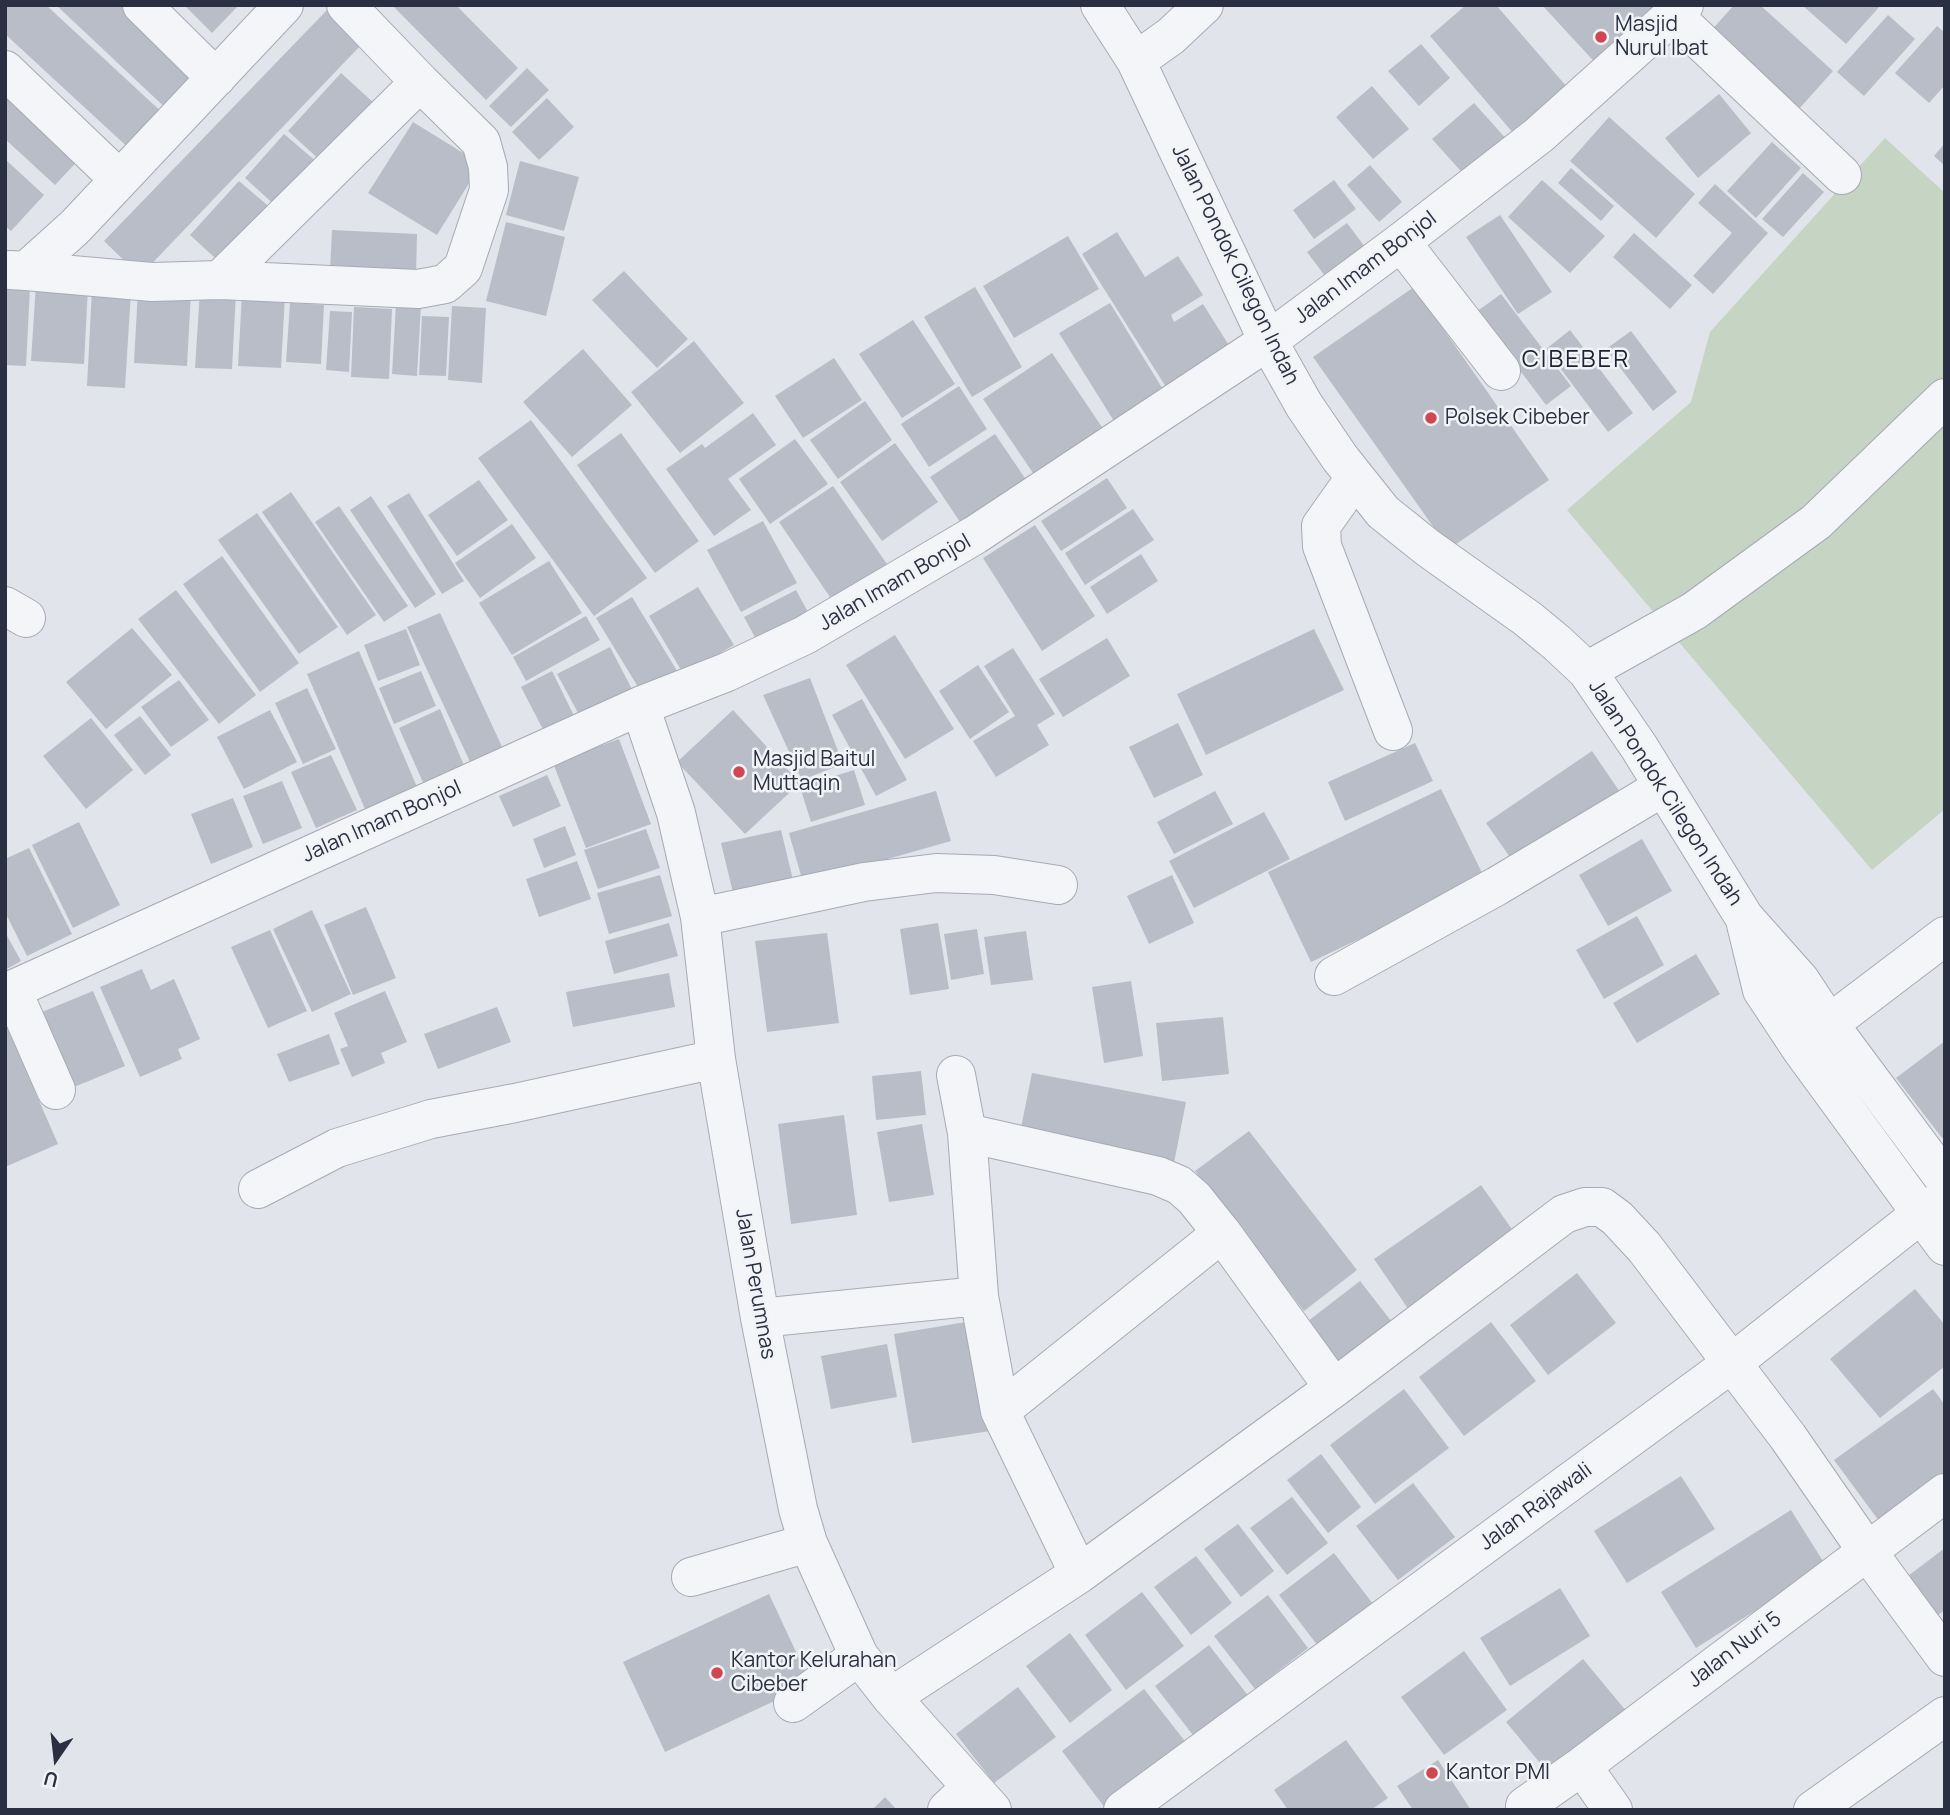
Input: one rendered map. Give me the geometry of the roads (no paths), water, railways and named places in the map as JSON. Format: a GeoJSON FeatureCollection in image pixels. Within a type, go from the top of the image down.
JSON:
{"type":"FeatureCollection","features":[{"type":"Feature","properties":{"kind":"street"},"geometry":{"type":"LineString","coordinates":[[142,5],[216,78]]}},
{"type":"Feature","properties":{"kind":"street"},"geometry":{"type":"LineString","coordinates":[[16,270],[75,227],[284,5]]}},
{"type":"Feature","properties":{"kind":"street"},"geometry":{"type":"LineString","coordinates":[[16,270],[152,282],[220,280],[418,289],[445,284],[463,268],[489,190],[488,167],[481,142],[346,5]]}},
{"type":"Feature","properties":{"kind":"street","name":"Jalan Pondok Cilegon Indah"},"geometry":{"type":"LineString","coordinates":[[1100,5],[1136,61],[1268,341],[1304,405],[1355,478],[1383,512],[1428,548],[1528,619],[1587,671],[1639,747],[1744,917]]}},
{"type":"Feature","properties":{"kind":"street"},"geometry":{"type":"LineString","coordinates":[[1136,61],[1171,36],[1204,5]]}},
{"type":"Feature","properties":{"kind":"street"},"geometry":{"type":"LineString","coordinates":[[1679,10],[1842,175]]}},
{"type":"Feature","properties":{"kind":"street","name":"Jalan Imam Bonjol"},"geometry":{"type":"LineString","coordinates":[[8,991],[640,706],[727,672],[806,635],[975,535],[1268,341],[1539,135],[1679,10]]}},
{"type":"Feature","properties":{"kind":"street"},"geometry":{"type":"LineString","coordinates":[[5,70],[120,180]]}},
{"type":"Feature","properties":{"kind":"street"},"geometry":{"type":"LineString","coordinates":[[220,280],[420,82]]}},
{"type":"Feature","properties":{"kind":"street"},"geometry":{"type":"LineString","coordinates":[[1401,242],[1502,371]]}},
{"type":"Feature","properties":{"kind":"street"},"geometry":{"type":"LineString","coordinates":[[1587,671],[1694,611],[1816,522],[1945,398]]}},
{"type":"Feature","properties":{"kind":"street"},"geometry":{"type":"LineString","coordinates":[[1355,478],[1321,526],[1322,546],[1393,730]]}},
{"type":"Feature","properties":{"kind":"street","name":"Jalan Perumnas"},"geometry":{"type":"LineString","coordinates":[[640,706],[676,813],[700,916],[716,1059],[760,1318],[798,1509],[808,1543],[859,1656],[970,1802]]}},
{"type":"Feature","properties":{"kind":"street"},"geometry":{"type":"LineString","coordinates":[[1334,976],[1497,886],[1663,787]]}},
{"type":"Feature","properties":{"kind":"street"},"geometry":{"type":"LineString","coordinates":[[700,916],[864,882],[936,873],[994,875],[1058,885]]}},
{"type":"Feature","properties":{"kind":"street"},"geometry":{"type":"LineString","coordinates":[[1744,917],[1800,980],[1829,1024],[1945,1180]]}},
{"type":"Feature","properties":{"kind":"street"},"geometry":{"type":"LineString","coordinates":[[1744,917],[1762,990],[1801,1049],[1933,1205],[1945,1246]]}},
{"type":"Feature","properties":{"kind":"street"},"geometry":{"type":"LineString","coordinates":[[1801,1049],[1829,1024],[1945,936]]}},
{"type":"Feature","properties":{"kind":"street"},"geometry":{"type":"LineString","coordinates":[[8,991],[56,1090]]}},
{"type":"Feature","properties":{"kind":"street"},"geometry":{"type":"LineString","coordinates":[[258,1189],[337,1148],[431,1119],[716,1059]]}},
{"type":"Feature","properties":{"kind":"street"},"geometry":{"type":"LineString","coordinates":[[956,1075],[967,1133],[979,1296],[1000,1411],[1079,1574]]}},
{"type":"Feature","properties":{"kind":"street"},"geometry":{"type":"LineString","coordinates":[[967,1133],[1158,1176],[1179,1185],[1194,1198],[1222,1233],[1334,1388]]}},
{"type":"Feature","properties":{"kind":"street","name":"Jalan Rajawali"},"geometry":{"type":"LineString","coordinates":[[1123,1810],[1732,1363],[1933,1205]]}},
{"type":"Feature","properties":{"kind":"street"},"geometry":{"type":"LineString","coordinates":[[891,1697],[1079,1574],[1334,1388],[1564,1214],[1585,1207],[1602,1207],[1617,1218],[1644,1247],[1788,1437],[1945,1657]]}},
{"type":"Feature","properties":{"kind":"street"},"geometry":{"type":"LineString","coordinates":[[1000,1411],[1222,1233]]}},
{"type":"Feature","properties":{"kind":"street"},"geometry":{"type":"LineString","coordinates":[[760,1318],[979,1296]]}},
{"type":"Feature","properties":{"kind":"street","name":"Jalan Nuri 5"},"geometry":{"type":"LineString","coordinates":[[1525,1806],[1945,1493]]}},
{"type":"Feature","properties":{"kind":"street"},"geometry":{"type":"LineString","coordinates":[[691,1577],[808,1543]]}},
{"type":"Feature","properties":{"kind":"street"},"geometry":{"type":"LineString","coordinates":[[793,1703],[859,1656]]}},
{"type":"Feature","properties":{"kind":"street"},"geometry":{"type":"LineString","coordinates":[[1813,1810],[1945,1716]]}},
{"type":"Feature","properties":{"kind":"street"},"geometry":{"type":"LineString","coordinates":[[1582,1766],[1613,1810]]}},
{"type":"Feature","properties":{"kind":"place","name":"Masjid Nurul Ibat"},"geometry":{"type":"Point","coordinates":[1601,37]}},
{"type":"Feature","properties":{"kind":"place","name":"Polsek Cibeber"},"geometry":{"type":"Point","coordinates":[1431,418]}},
{"type":"Feature","properties":{"kind":"place","name":"Masjid Baitul Muttaqin"},"geometry":{"type":"Point","coordinates":[739,772]}},
{"type":"Feature","properties":{"kind":"place","name":"Kantor Kelurahan Cibeber"},"geometry":{"type":"Point","coordinates":[717,1673]}},
{"type":"Feature","properties":{"kind":"place","name":"Kantor PMI"},"geometry":{"type":"Point","coordinates":[1432,1773]}},
{"type":"Feature","properties":{"kind":"district","name":"CIBEBER"},"geometry":{"type":"Point","coordinates":[1576,360]}}]}
